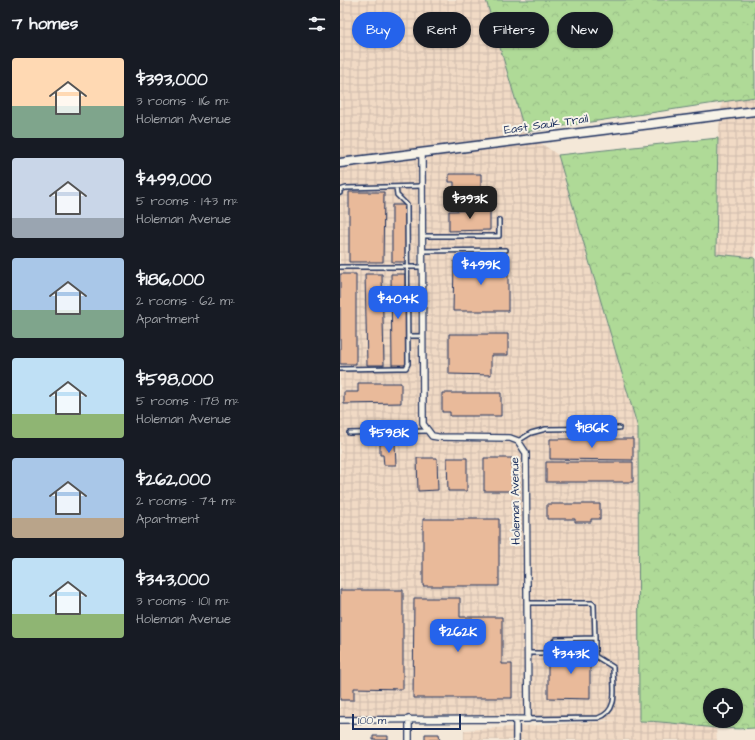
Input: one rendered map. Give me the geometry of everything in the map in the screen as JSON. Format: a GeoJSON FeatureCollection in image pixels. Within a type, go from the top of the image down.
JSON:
{"type":"FeatureCollection","features":[{"type":"Feature","properties":{"kind":"main road","name":"East Sauk Trail"},"geometry":{"type":"LineString","coordinates":[[340,163],[755,111]]}},
{"type":"Feature","properties":{"kind":"street"},"geometry":{"type":"LineString","coordinates":[[422,153],[423,424],[427,431]]}},
{"type":"Feature","properties":{"kind":"street","name":"Holeman Avenue"},"geometry":{"type":"LineString","coordinates":[[427,431],[432,436],[438,437],[510,438],[518,440],[526,453],[528,719]]}},
{"type":"Feature","properties":{"kind":"street"},"geometry":{"type":"LineString","coordinates":[[409,719],[409,740]]}},
{"type":"Feature","properties":{"kind":"street"},"geometry":{"type":"LineString","coordinates":[[516,719],[516,740]]}},
{"type":"Feature","properties":{"kind":"street"},"geometry":{"type":"LineString","coordinates":[[340,720],[528,719]]}},
{"type":"Feature","properties":{"kind":"lane"},"geometry":{"type":"LineString","coordinates":[[340,193],[340,190],[346,188],[396,188],[422,186]]}},
{"type":"Feature","properties":{"kind":"lane"},"geometry":{"type":"LineString","coordinates":[[340,369],[406,368],[408,364],[407,205],[398,195],[396,188]]}},
{"type":"Feature","properties":{"kind":"lane"},"geometry":{"type":"LineString","coordinates":[[422,236],[499,236],[498,220]]}},
{"type":"Feature","properties":{"kind":"lane"},"geometry":{"type":"LineString","coordinates":[[422,251],[506,250]]}},
{"type":"Feature","properties":{"kind":"lane"},"geometry":{"type":"LineString","coordinates":[[340,267],[422,267]]}},
{"type":"Feature","properties":{"kind":"lane"},"geometry":{"type":"LineString","coordinates":[[408,336],[423,336]]}},
{"type":"Feature","properties":{"kind":"lane"},"geometry":{"type":"LineString","coordinates":[[518,440],[531,433],[546,429],[619,428]]}},
{"type":"Feature","properties":{"kind":"lane"},"geometry":{"type":"LineString","coordinates":[[349,433],[427,431]]}},
{"type":"Feature","properties":{"kind":"lane"},"geometry":{"type":"LineString","coordinates":[[527,603],[592,603],[594,605],[595,656],[613,668],[614,702],[612,710],[607,716],[598,718],[528,719]]}},
{"type":"Feature","properties":{"kind":"lane"},"geometry":{"type":"LineString","coordinates":[[528,653],[551,653],[553,651],[554,641],[556,639],[594,638]]}},
{"type":"Feature","properties":{"kind":"shaded area"},"geometry":{"type":"Polygon","coordinates":[[[340,0],[486,0],[490,12],[479,12],[479,48],[500,48],[525,132],[558,155],[638,428],[639,720],[703,727],[703,728],[716,728],[717,740],[464,740],[464,730],[619,720],[340,721],[340,0]]]}},
{"type":"Feature","properties":{"kind":"shaded area"},"geometry":{"type":"Polygon","coordinates":[[[755,97],[755,258],[716,254],[718,138],[722,102],[755,97]]]}},
{"type":"Feature","properties":{"kind":"green space"},"geometry":{"type":"Polygon","coordinates":[[[486,0],[755,0],[755,97],[525,132],[500,48],[549,48],[549,12],[490,12],[486,0]]]}},
{"type":"Feature","properties":{"kind":"green space"},"geometry":{"type":"Polygon","coordinates":[[[718,138],[716,254],[755,258],[755,728],[726,729],[711,728],[743,728],[743,688],[703,688],[703,727],[654,721],[639,721],[638,428],[558,155],[718,138]]]}},
{"type":"Feature","properties":{"kind":"building"},"geometry":{"type":"Polygon","coordinates":[[[449,174],[481,174],[481,194],[454,194],[454,182],[449,182],[449,174]]]}},
{"type":"Feature","properties":{"kind":"building"},"geometry":{"type":"Polygon","coordinates":[[[349,192],[384,192],[383,262],[349,262],[349,192]]]}},
{"type":"Feature","properties":{"kind":"building"},"geometry":{"type":"Polygon","coordinates":[[[392,205],[406,205],[406,262],[392,262],[392,205]]]}},
{"type":"Feature","properties":{"kind":"building"},"geometry":{"type":"Polygon","coordinates":[[[490,210],[490,230],[449,231],[449,211],[490,210]]]}},
{"type":"Feature","properties":{"kind":"building"},"geometry":{"type":"Polygon","coordinates":[[[454,261],[508,262],[508,311],[453,311],[454,261]]]}},
{"type":"Feature","properties":{"kind":"building"},"geometry":{"type":"Polygon","coordinates":[[[340,274],[356,274],[356,364],[340,364],[340,274]]]}},
{"type":"Feature","properties":{"kind":"building"},"geometry":{"type":"Polygon","coordinates":[[[365,274],[382,274],[384,365],[367,365],[365,274]]]}},
{"type":"Feature","properties":{"kind":"building"},"geometry":{"type":"Polygon","coordinates":[[[391,274],[405,274],[406,365],[392,365],[391,274]]]}},
{"type":"Feature","properties":{"kind":"building"},"geometry":{"type":"Polygon","coordinates":[[[449,334],[508,334],[508,355],[491,355],[491,375],[449,374],[449,334]]]}},
{"type":"Feature","properties":{"kind":"building"},"geometry":{"type":"Polygon","coordinates":[[[358,383],[401,383],[401,403],[344,404],[344,392],[358,392],[358,383]]]}},
{"type":"Feature","properties":{"kind":"building"},"geometry":{"type":"Polygon","coordinates":[[[442,393],[501,393],[501,416],[450,416],[450,412],[442,412],[442,393]]]}},
{"type":"Feature","properties":{"kind":"building"},"geometry":{"type":"Polygon","coordinates":[[[550,439],[633,439],[633,460],[550,459],[550,439]]]}},
{"type":"Feature","properties":{"kind":"building"},"geometry":{"type":"Polygon","coordinates":[[[395,443],[396,465],[384,465],[383,455],[380,455],[380,444],[395,443]]]}},
{"type":"Feature","properties":{"kind":"building"},"geometry":{"type":"Polygon","coordinates":[[[417,458],[437,458],[438,490],[418,491],[417,458]]]}},
{"type":"Feature","properties":{"kind":"building"},"geometry":{"type":"Polygon","coordinates":[[[447,458],[467,458],[467,491],[448,491],[447,458]]]}},
{"type":"Feature","properties":{"kind":"building"},"geometry":{"type":"Polygon","coordinates":[[[484,458],[512,458],[512,491],[484,491],[484,458]]]}},
{"type":"Feature","properties":{"kind":"building"},"geometry":{"type":"Polygon","coordinates":[[[546,462],[633,462],[633,482],[546,482],[546,462]]]}},
{"type":"Feature","properties":{"kind":"building"},"geometry":{"type":"Polygon","coordinates":[[[547,504],[600,504],[600,519],[591,519],[591,522],[575,522],[575,519],[547,519],[547,504]]]}},
{"type":"Feature","properties":{"kind":"building"},"geometry":{"type":"Polygon","coordinates":[[[423,519],[499,519],[499,586],[423,586],[423,519]]]}},
{"type":"Feature","properties":{"kind":"building"},"geometry":{"type":"Polygon","coordinates":[[[340,590],[403,590],[403,689],[354,688],[354,700],[340,700],[340,590]]]}},
{"type":"Feature","properties":{"kind":"building"},"geometry":{"type":"Polygon","coordinates":[[[414,598],[460,598],[460,617],[502,617],[502,664],[512,664],[512,698],[413,698],[414,598]]]}},
{"type":"Feature","properties":{"kind":"building"},"geometry":{"type":"Polygon","coordinates":[[[569,645],[590,645],[590,699],[548,698],[548,663],[569,663],[569,645]]]}},
{"type":"Feature","properties":{"kind":"building"},"geometry":{"type":"Polygon","coordinates":[[[425,734],[439,734],[440,740],[425,740],[425,734]]]}},
{"type":"Feature","properties":{"kind":"building"},"geometry":{"type":"Polygon","coordinates":[[[373,736],[388,736],[388,740],[373,740],[373,736]]]}}]}
